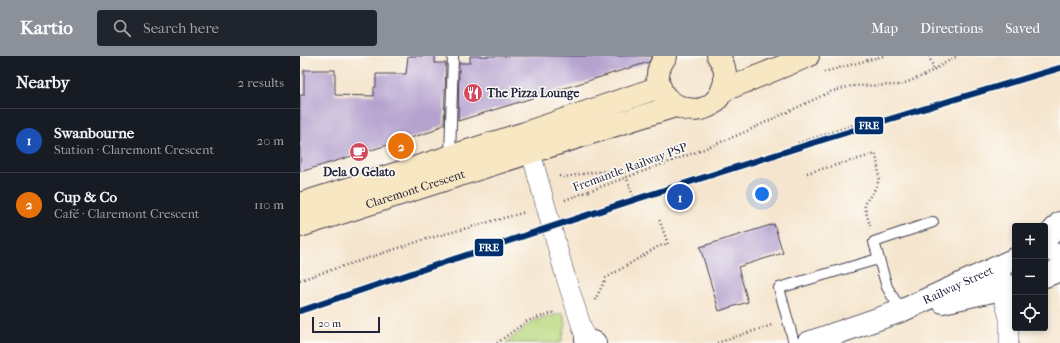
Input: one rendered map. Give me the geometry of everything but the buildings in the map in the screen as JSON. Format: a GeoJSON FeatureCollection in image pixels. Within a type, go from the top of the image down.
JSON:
{"type":"FeatureCollection","features":[{"type":"Feature","properties":{"kind":"main road"},"geometry":{"type":"LineString","coordinates":[[666,56],[659,69],[660,87],[666,98],[675,106]]}},
{"type":"Feature","properties":{"kind":"main road","name":"Claremont Crescent"},"geometry":{"type":"LineString","coordinates":[[300,204],[450,156],[528,143],[675,106],[685,110],[696,110],[707,107],[716,100],[722,91],[725,80],[721,63],[804,57]]}},
{"type":"Feature","properties":{"kind":"main road","name":"Claremont Crescent"},"geometry":{"type":"LineString","coordinates":[[722,91],[804,57]]}},
{"type":"Feature","properties":{"kind":"main road","name":"Claremont Crescent"},"geometry":{"type":"LineString","coordinates":[[300,226],[528,143],[660,87]]}},
{"type":"Feature","properties":{"kind":"street"},"geometry":{"type":"LineString","coordinates":[[528,143],[565,275],[583,307],[589,342]]}},
{"type":"Feature","properties":{"kind":"street"},"geometry":{"type":"LineString","coordinates":[[1048,237],[1060,224]]}},
{"type":"Feature","properties":{"kind":"street"},"geometry":{"type":"LineString","coordinates":[[1048,250],[1060,254]]}},
{"type":"Feature","properties":{"kind":"street"},"geometry":{"type":"LineString","coordinates":[[1008,262],[1009,343]]}},
{"type":"Feature","properties":{"kind":"street","name":"Railway Street"},"geometry":{"type":"LineString","coordinates":[[808,343],[901,311],[1008,262]]}},
{"type":"Feature","properties":{"kind":"street"},"geometry":{"type":"LineString","coordinates":[[1048,275],[1060,270]]}},
{"type":"Feature","properties":{"kind":"street","name":"Railway Street"},"geometry":{"type":"LineString","coordinates":[[901,311],[1008,288]]}},
{"type":"Feature","properties":{"kind":"lane"},"geometry":{"type":"LineString","coordinates":[[450,156],[453,56]]}},
{"type":"Feature","properties":{"kind":"lane"},"geometry":{"type":"LineString","coordinates":[[901,311],[887,287],[874,242],[933,222]]}},
{"type":"Feature","properties":{"kind":"lane"},"geometry":{"type":"LineString","coordinates":[[794,343],[779,288],[878,259]]}},
{"type":"Feature","properties":{"kind":"path"},"geometry":{"type":"LineString","coordinates":[[929,56],[934,70]]}},
{"type":"Feature","properties":{"kind":"path","name":"Fremantle Railway PSP"},"geometry":{"type":"LineString","coordinates":[[560,202],[699,151],[745,132],[834,91],[851,86],[900,85],[934,70],[957,56]]}},
{"type":"Feature","properties":{"kind":"path"},"geometry":{"type":"LineString","coordinates":[[798,143],[866,121]]}},
{"type":"Feature","properties":{"kind":"path"},"geometry":{"type":"LineString","coordinates":[[807,172],[876,154],[880,174],[878,186],[864,204],[874,242]]}},
{"type":"Feature","properties":{"kind":"path"},"geometry":{"type":"LineString","coordinates":[[557,176],[564,178],[594,172],[624,170],[633,196]]}},
{"type":"Feature","properties":{"kind":"path"},"geometry":{"type":"LineString","coordinates":[[300,280],[423,240],[532,210]]}},
{"type":"Feature","properties":{"kind":"path"},"geometry":{"type":"LineString","coordinates":[[497,343],[527,321],[583,307],[606,278],[660,246],[668,244],[659,219]]}},
{"type":"Feature","properties":{"kind":"path"},"geometry":{"type":"LineString","coordinates":[[718,343],[788,320]]}},
{"type":"Feature","properties":{"kind":"green space"},"geometry":{"type":"Polygon","coordinates":[[[563,313],[566,325],[561,343],[506,343],[534,321],[563,313]]]}},
{"type":"Feature","properties":{"kind":"transit line","name":"FRE"},"geometry":{"type":"LineString","coordinates":[[300,311],[679,185],[964,96],[1060,68]]}},
{"type":"Feature","properties":{"kind":"place","name":"The Pizza Lounge"},"geometry":{"type":"Point","coordinates":[473,93]}},
{"type":"Feature","properties":{"kind":"place","name":"Cup & Co"},"geometry":{"type":"Point","coordinates":[401,146]}},
{"type":"Feature","properties":{"kind":"place","name":"Dela O Gelato"},"geometry":{"type":"Point","coordinates":[359,152]}},
{"type":"Feature","properties":{"kind":"place","name":"Swanbourne"},"geometry":{"type":"Point","coordinates":[680,197]}}]}
